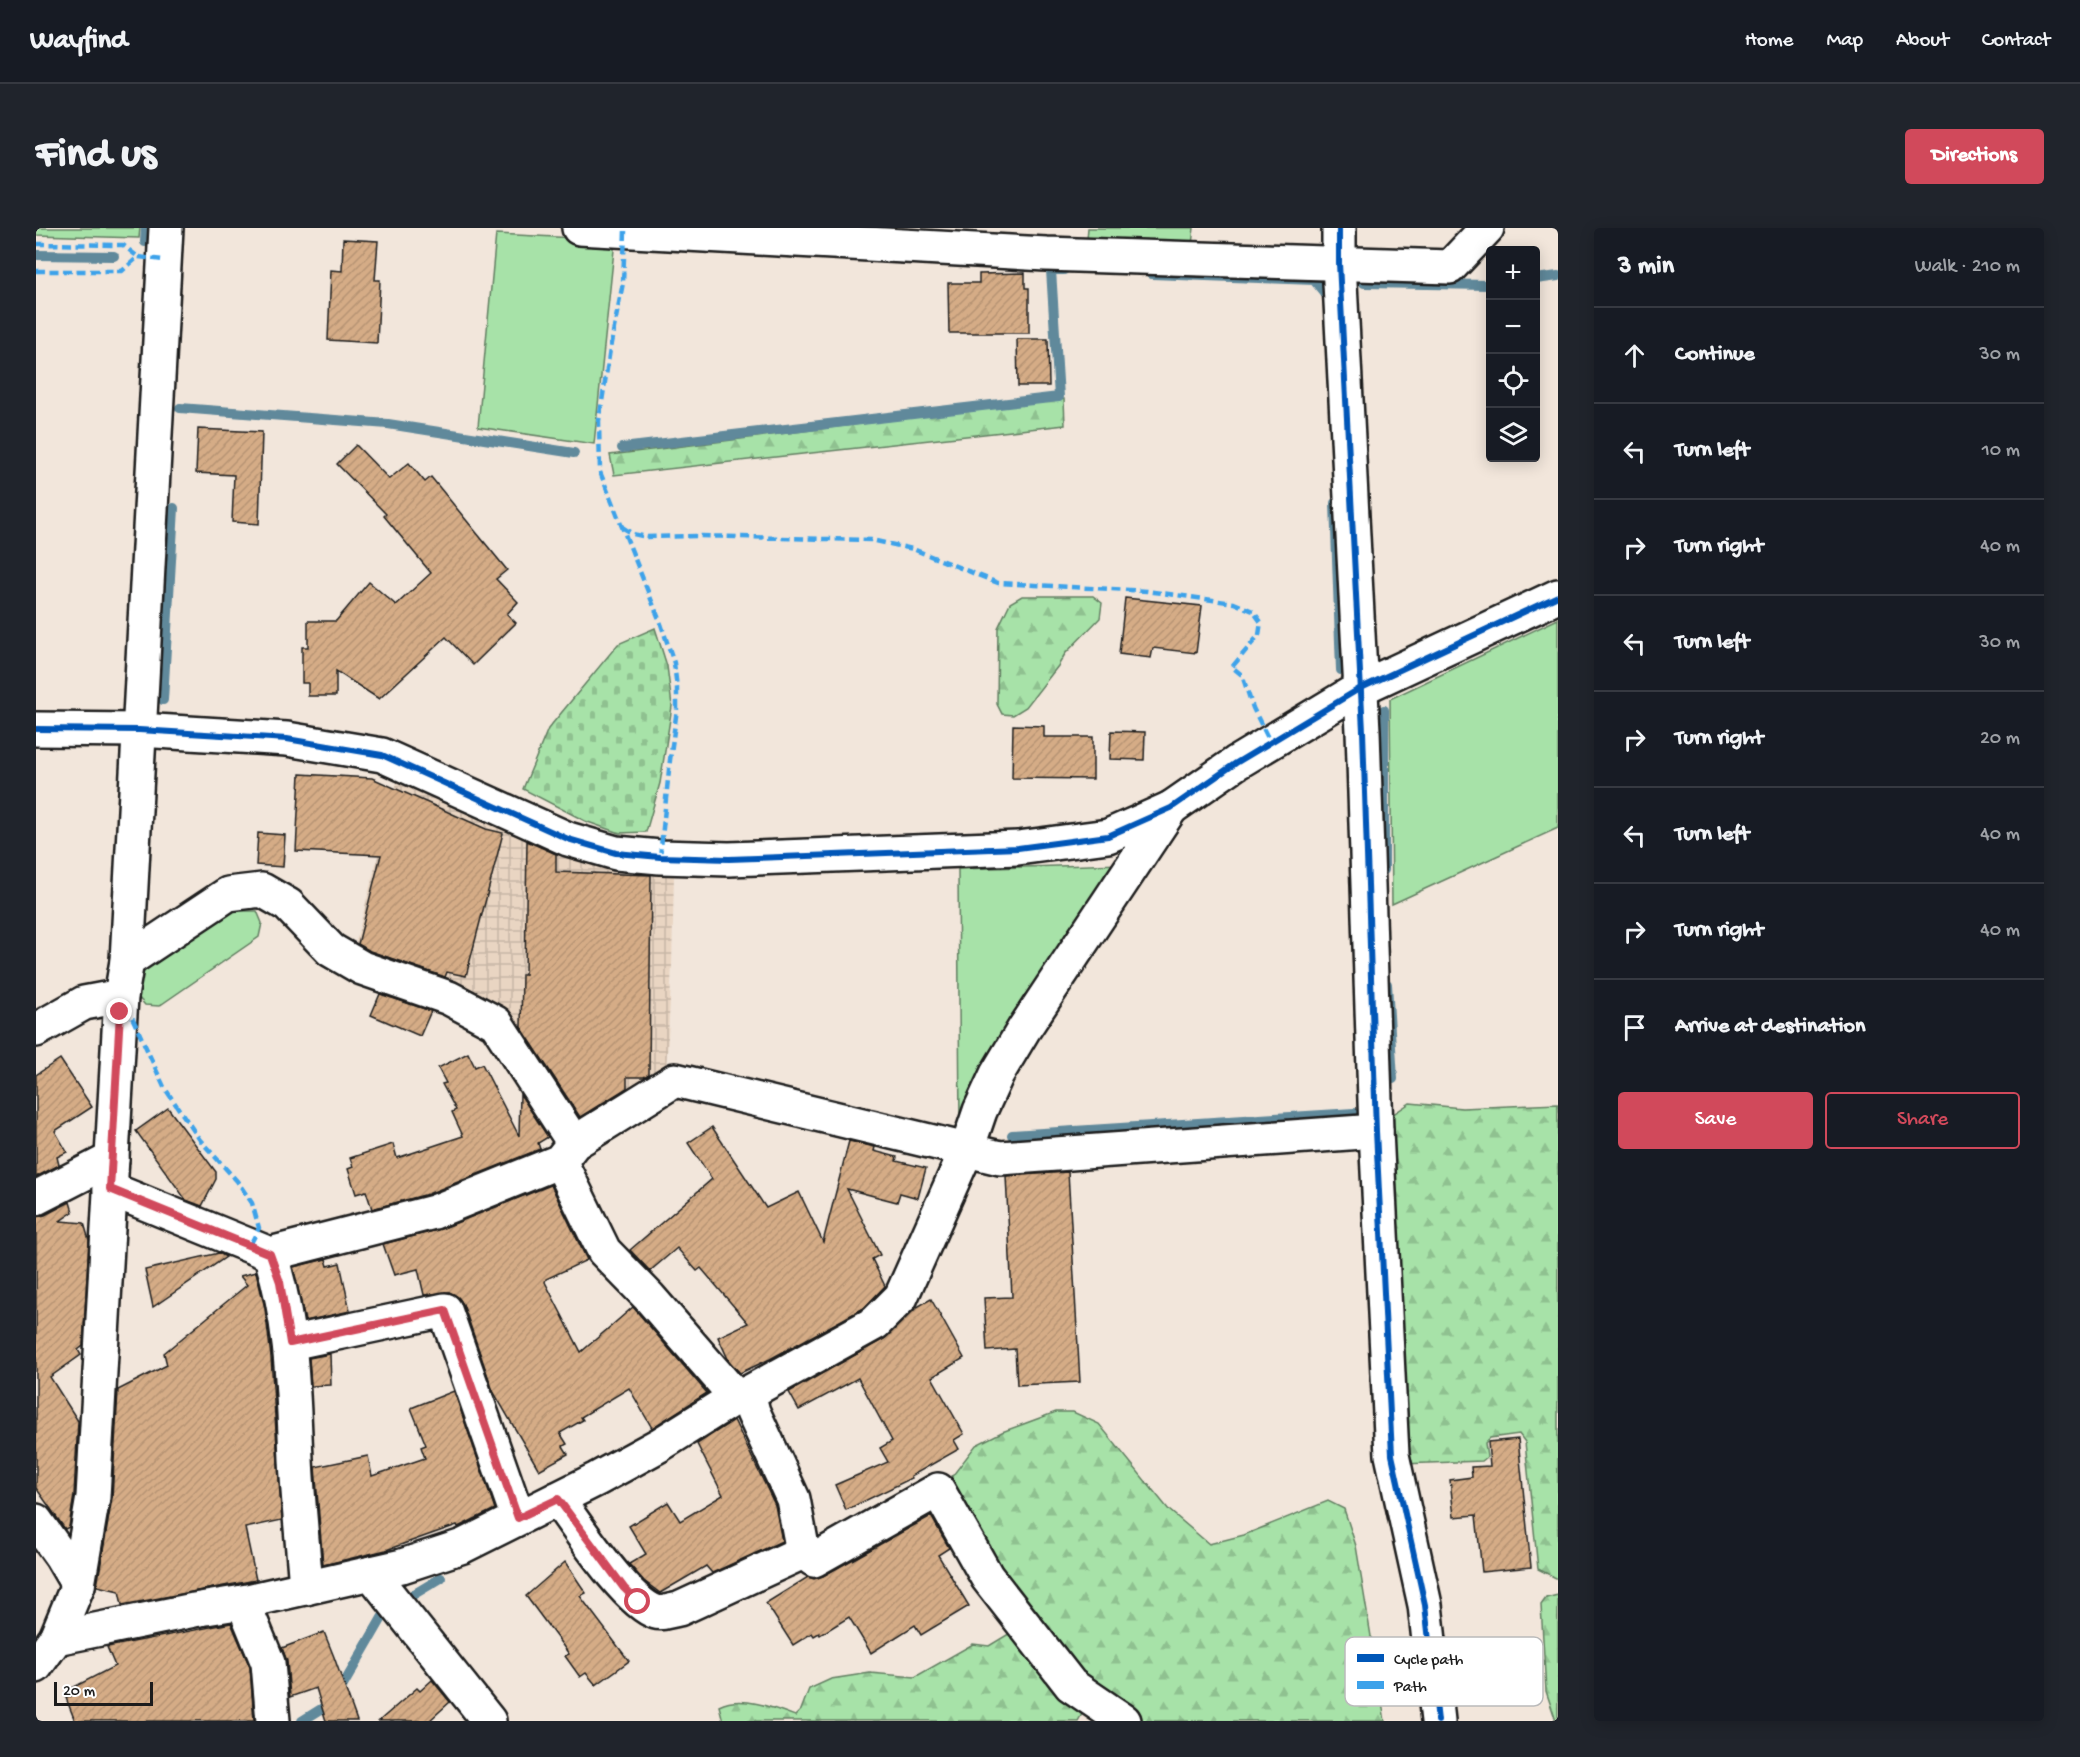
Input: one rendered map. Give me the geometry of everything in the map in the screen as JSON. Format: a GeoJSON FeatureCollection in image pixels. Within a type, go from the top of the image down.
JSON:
{"type":"FeatureCollection","features":[{"type":"Feature","properties":{"kind":"street"},"geometry":{"type":"LineString","coordinates":[[36,1666],[56,1638],[78,1585],[93,1497],[120,996],[128,961],[166,228]]}},
{"type":"Feature","properties":{"kind":"street"},"geometry":{"type":"LineString","coordinates":[[579,228],[1046,254],[1450,267],[1488,228]]}},
{"type":"Feature","properties":{"kind":"street"},"geometry":{"type":"LineString","coordinates":[[1339,228],[1359,689],[1363,731],[1376,1131],[1392,1455],[1425,1605],[1429,1637]]}},
{"type":"Feature","properties":{"kind":"street"},"geometry":{"type":"LineString","coordinates":[[36,729],[139,730],[287,739],[382,755],[567,839],[616,852],[660,857],[729,859],[1018,849],[1108,836],[1171,808],[1236,762],[1359,689],[1558,596]]}},
{"type":"Feature","properties":{"kind":"street"},"geometry":{"type":"LineString","coordinates":[[56,1638],[306,1588],[402,1566],[463,1546],[661,1444],[742,1395],[875,1323],[902,1297],[997,1074],[1024,1029],[1171,808]]}},
{"type":"Feature","properties":{"kind":"street"},"geometry":{"type":"LineString","coordinates":[[128,961],[228,894],[262,890],[288,905],[331,950],[362,968],[449,998],[496,1023],[567,1152],[604,1251],[742,1395],[753,1412],[793,1499],[803,1552],[814,1560],[938,1490],[987,1577],[1071,1684],[1124,1721]]}},
{"type":"Feature","properties":{"kind":"street"},"geometry":{"type":"LineString","coordinates":[[36,1030],[84,1003],[120,996]]}},
{"type":"Feature","properties":{"kind":"street"},"geometry":{"type":"LineString","coordinates":[[36,1198],[111,1174],[270,1254],[434,1212],[567,1152],[675,1080],[1000,1158],[1376,1131]]}},
{"type":"Feature","properties":{"kind":"street"},"geometry":{"type":"LineString","coordinates":[[270,1254],[280,1282],[290,1343],[296,1466],[306,1588]]}},
{"type":"Feature","properties":{"kind":"street"},"geometry":{"type":"LineString","coordinates":[[290,1343],[445,1310],[518,1518]]}},
{"type":"Feature","properties":{"kind":"street"},"geometry":{"type":"LineString","coordinates":[[558,1499],[624,1588],[638,1602],[657,1612],[679,1609],[803,1552]]}},
{"type":"Feature","properties":{"kind":"street"},"geometry":{"type":"LineString","coordinates":[[36,1521],[78,1585]]}},
{"type":"Feature","properties":{"kind":"street"},"geometry":{"type":"LineString","coordinates":[[371,1573],[489,1721]]}},
{"type":"Feature","properties":{"kind":"street"},"geometry":{"type":"LineString","coordinates":[[243,1602],[268,1663],[273,1721]]}},
{"type":"Feature","properties":{"kind":"street"},"geometry":{"type":"LineString","coordinates":[[1436,1706],[1438,1721]]}},
{"type":"Feature","properties":{"kind":"shaded area"},"geometry":{"type":"Polygon","coordinates":[[[397,782],[547,845],[595,862],[674,874],[666,1072],[578,1124],[510,1014],[464,986],[354,949],[397,782]]]}},
{"type":"Feature","properties":{"kind":"green space"},"geometry":{"type":"Polygon","coordinates":[[[36,228],[140,228],[139,238],[36,235],[36,228]]]}},
{"type":"Feature","properties":{"kind":"green space"},"geometry":{"type":"Polygon","coordinates":[[[1088,228],[1194,228],[1192,244],[1087,239],[1088,228]]]}},
{"type":"Feature","properties":{"kind":"green space"},"geometry":{"type":"Polygon","coordinates":[[[496,234],[615,240],[594,444],[478,427],[496,234]]]}},
{"type":"Feature","properties":{"kind":"green space"},"geometry":{"type":"Polygon","coordinates":[[[1064,399],[1065,425],[614,475],[610,455],[1064,399]]]}},
{"type":"Feature","properties":{"kind":"green space"},"geometry":{"type":"Polygon","coordinates":[[[1022,596],[1093,596],[1102,603],[1100,618],[1065,654],[1026,707],[1013,715],[1002,714],[997,704],[998,628],[1010,603],[1022,596]]]}},
{"type":"Feature","properties":{"kind":"green space"},"geometry":{"type":"Polygon","coordinates":[[[1558,619],[1558,828],[1392,904],[1390,699],[1558,619]]]}},
{"type":"Feature","properties":{"kind":"green space"},"geometry":{"type":"Polygon","coordinates":[[[655,628],[667,666],[672,706],[660,783],[646,832],[619,833],[585,821],[523,789],[548,729],[618,644],[655,628]]]}},
{"type":"Feature","properties":{"kind":"green space"},"geometry":{"type":"Polygon","coordinates":[[[1122,864],[960,1128],[958,869],[1122,864]]]}},
{"type":"Feature","properties":{"kind":"green space"},"geometry":{"type":"Polygon","coordinates":[[[231,911],[257,911],[262,923],[259,937],[159,1006],[145,1005],[132,990],[140,972],[231,911]]]}},
{"type":"Feature","properties":{"kind":"green space"},"geometry":{"type":"Polygon","coordinates":[[[1410,1103],[1462,1108],[1558,1104],[1558,1579],[1538,1569],[1525,1442],[1519,1434],[1490,1438],[1485,1443],[1487,1457],[1482,1461],[1402,1464],[1392,1115],[1410,1103]]]}},
{"type":"Feature","properties":{"kind":"green space"},"geometry":{"type":"Polygon","coordinates":[[[1056,1412],[1073,1412],[1099,1424],[1169,1510],[1209,1544],[1244,1535],[1328,1501],[1344,1509],[1356,1546],[1371,1637],[1345,1637],[1345,1706],[1383,1706],[1385,1721],[1142,1721],[1081,1678],[1000,1576],[948,1490],[950,1479],[976,1445],[1002,1432],[1056,1412]]]}},
{"type":"Feature","properties":{"kind":"green space"},"geometry":{"type":"Polygon","coordinates":[[[1558,1595],[1558,1721],[1556,1721],[1546,1691],[1541,1605],[1546,1598],[1558,1595]]]}},
{"type":"Feature","properties":{"kind":"green space"},"geometry":{"type":"Polygon","coordinates":[[[1017,1629],[1087,1705],[1078,1721],[723,1721],[719,1706],[737,1702],[757,1704],[795,1716],[801,1710],[809,1689],[831,1679],[870,1673],[915,1677],[973,1644],[989,1646],[1017,1629]]]}},
{"type":"Feature","properties":{"kind":"building"},"geometry":{"type":"Polygon","coordinates":[[[343,239],[378,241],[375,280],[380,280],[377,343],[328,340],[331,270],[342,271],[343,239]]]}},
{"type":"Feature","properties":{"kind":"building"},"geometry":{"type":"Polygon","coordinates":[[[1025,273],[1025,288],[1029,288],[1029,333],[949,333],[948,283],[979,283],[979,274],[1025,273]]]}},
{"type":"Feature","properties":{"kind":"building"},"geometry":{"type":"Polygon","coordinates":[[[1017,339],[1048,339],[1049,386],[1018,386],[1017,339]]]}},
{"type":"Feature","properties":{"kind":"building"},"geometry":{"type":"Polygon","coordinates":[[[198,429],[262,432],[259,524],[232,522],[234,475],[196,473],[198,429]]]}},
{"type":"Feature","properties":{"kind":"building"},"geometry":{"type":"Polygon","coordinates":[[[356,445],[389,479],[409,463],[425,482],[431,477],[507,570],[496,579],[518,602],[507,614],[516,623],[473,665],[446,637],[379,699],[336,671],[336,696],[308,696],[308,683],[302,683],[302,647],[308,647],[308,621],[336,621],[369,582],[396,605],[431,573],[384,516],[386,514],[337,464],[356,445]]]}},
{"type":"Feature","properties":{"kind":"building"},"geometry":{"type":"Polygon","coordinates":[[[1125,598],[1202,606],[1196,653],[1153,648],[1151,658],[1119,654],[1125,598]]]}},
{"type":"Feature","properties":{"kind":"building"},"geometry":{"type":"Polygon","coordinates":[[[1013,725],[1044,726],[1044,737],[1093,737],[1093,779],[1012,778],[1013,725]]]}},
{"type":"Feature","properties":{"kind":"building"},"geometry":{"type":"Polygon","coordinates":[[[1111,731],[1145,732],[1144,760],[1110,759],[1111,731]]]}},
{"type":"Feature","properties":{"kind":"building"},"geometry":{"type":"Polygon","coordinates":[[[300,774],[372,778],[486,829],[503,833],[466,976],[447,972],[445,977],[370,951],[358,944],[381,855],[296,851],[300,774]]]}},
{"type":"Feature","properties":{"kind":"building"},"geometry":{"type":"Polygon","coordinates":[[[258,833],[285,835],[283,867],[256,865],[258,833]]]}},
{"type":"Feature","properties":{"kind":"building"},"geometry":{"type":"Polygon","coordinates":[[[527,841],[556,854],[556,872],[651,875],[649,1074],[644,1077],[627,1077],[627,1088],[580,1117],[521,1027],[522,975],[525,975],[527,841]]]}},
{"type":"Feature","properties":{"kind":"building"},"geometry":{"type":"Polygon","coordinates":[[[380,994],[431,1011],[420,1036],[371,1015],[380,994]]]}},
{"type":"Feature","properties":{"kind":"building"},"geometry":{"type":"Polygon","coordinates":[[[468,1053],[475,1067],[482,1064],[519,1136],[520,1094],[548,1137],[538,1143],[540,1149],[428,1194],[372,1209],[366,1191],[356,1194],[348,1169],[353,1167],[350,1158],[393,1144],[397,1158],[463,1136],[452,1112],[456,1110],[442,1084],[446,1083],[438,1068],[468,1053]]]}},
{"type":"Feature","properties":{"kind":"building"},"geometry":{"type":"Polygon","coordinates":[[[60,1059],[92,1107],[55,1131],[67,1152],[57,1157],[59,1165],[36,1177],[36,1075],[60,1059]]]}},
{"type":"Feature","properties":{"kind":"building"},"geometry":{"type":"Polygon","coordinates":[[[168,1108],[216,1172],[216,1179],[202,1206],[186,1200],[136,1131],[168,1108]]]}},
{"type":"Feature","properties":{"kind":"building"},"geometry":{"type":"Polygon","coordinates":[[[712,1127],[766,1208],[799,1192],[823,1242],[849,1141],[875,1147],[874,1151],[897,1157],[896,1161],[926,1168],[918,1198],[900,1193],[897,1202],[847,1189],[880,1255],[872,1259],[885,1286],[864,1308],[740,1373],[729,1361],[718,1337],[748,1323],[701,1268],[697,1271],[677,1248],[650,1271],[630,1250],[712,1179],[688,1143],[712,1127]]]}},
{"type":"Feature","properties":{"kind":"building"},"geometry":{"type":"Polygon","coordinates":[[[1068,1172],[1080,1382],[1017,1385],[1015,1349],[987,1351],[984,1298],[1012,1297],[1006,1176],[1068,1172]]]}},
{"type":"Feature","properties":{"kind":"building"},"geometry":{"type":"Polygon","coordinates":[[[551,1185],[587,1260],[546,1279],[545,1282],[581,1352],[633,1307],[707,1393],[652,1428],[629,1388],[581,1417],[583,1420],[560,1433],[567,1444],[563,1446],[568,1454],[539,1470],[493,1391],[463,1304],[458,1297],[449,1292],[424,1295],[418,1269],[394,1275],[383,1244],[441,1229],[551,1185]]]}},
{"type":"Feature","properties":{"kind":"building"},"geometry":{"type":"Polygon","coordinates":[[[70,1202],[73,1212],[60,1221],[84,1223],[89,1240],[83,1346],[78,1350],[81,1355],[50,1377],[78,1421],[74,1495],[69,1527],[65,1529],[36,1488],[36,1217],[45,1215],[70,1202]]]}},
{"type":"Feature","properties":{"kind":"building"},"geometry":{"type":"Polygon","coordinates":[[[219,1253],[226,1257],[153,1307],[145,1270],[219,1253]]]}},
{"type":"Feature","properties":{"kind":"building"},"geometry":{"type":"Polygon","coordinates":[[[326,1259],[328,1266],[340,1263],[350,1311],[305,1321],[293,1267],[326,1259]]]}},
{"type":"Feature","properties":{"kind":"building"},"geometry":{"type":"Polygon","coordinates":[[[256,1272],[265,1308],[271,1357],[282,1520],[245,1528],[256,1580],[122,1605],[119,1591],[97,1586],[112,1498],[118,1390],[167,1365],[164,1353],[247,1285],[240,1276],[256,1272]]]}},
{"type":"Feature","properties":{"kind":"building"},"geometry":{"type":"Polygon","coordinates":[[[931,1299],[964,1358],[932,1377],[964,1434],[954,1440],[959,1449],[911,1476],[912,1478],[846,1510],[835,1485],[888,1462],[880,1448],[892,1441],[858,1378],[799,1410],[789,1392],[884,1339],[917,1307],[931,1299]]]}},
{"type":"Feature","properties":{"kind":"building"},"geometry":{"type":"Polygon","coordinates":[[[330,1354],[331,1385],[311,1386],[309,1358],[330,1354]]]}},
{"type":"Feature","properties":{"kind":"building"},"geometry":{"type":"Polygon","coordinates":[[[454,1391],[495,1509],[458,1527],[457,1525],[386,1550],[323,1565],[315,1467],[368,1456],[372,1476],[425,1458],[421,1447],[426,1445],[411,1408],[454,1391]]]}},
{"type":"Feature","properties":{"kind":"building"},"geometry":{"type":"Polygon","coordinates":[[[734,1420],[775,1505],[782,1541],[712,1573],[706,1566],[660,1593],[644,1581],[629,1564],[646,1554],[629,1526],[668,1502],[680,1521],[723,1495],[697,1444],[734,1420]]]}},
{"type":"Feature","properties":{"kind":"building"},"geometry":{"type":"Polygon","coordinates":[[[1518,1439],[1531,1567],[1482,1572],[1476,1515],[1454,1517],[1450,1480],[1472,1477],[1471,1467],[1490,1466],[1488,1442],[1518,1439]]]}},
{"type":"Feature","properties":{"kind":"building"},"geometry":{"type":"Polygon","coordinates":[[[931,1516],[949,1548],[938,1555],[969,1606],[921,1635],[915,1625],[871,1653],[849,1617],[820,1635],[819,1633],[814,1636],[812,1633],[793,1645],[766,1603],[808,1577],[814,1579],[823,1576],[931,1516]]]}},
{"type":"Feature","properties":{"kind":"building"},"geometry":{"type":"Polygon","coordinates":[[[565,1562],[586,1593],[580,1596],[629,1661],[596,1685],[586,1673],[580,1677],[565,1656],[569,1654],[526,1596],[565,1562]]]}},
{"type":"Feature","properties":{"kind":"building"},"geometry":{"type":"Polygon","coordinates":[[[231,1623],[250,1667],[254,1721],[75,1721],[66,1698],[71,1696],[68,1690],[115,1666],[107,1647],[231,1623]]]}},
{"type":"Feature","properties":{"kind":"building"},"geometry":{"type":"Polygon","coordinates":[[[324,1632],[357,1721],[326,1721],[316,1688],[290,1697],[287,1661],[282,1648],[324,1632]]]}},
{"type":"Feature","properties":{"kind":"building"},"geometry":{"type":"Polygon","coordinates":[[[432,1680],[450,1702],[429,1721],[379,1721],[417,1688],[420,1691],[432,1680]]]}},
{"type":"Feature","properties":{"kind":"waterway"},"geometry":{"type":"LineString","coordinates":[[145,242],[146,228]]}},
{"type":"Feature","properties":{"kind":"waterway"},"geometry":{"type":"LineString","coordinates":[[36,255],[114,256]]}},
{"type":"Feature","properties":{"kind":"waterway"},"geometry":{"type":"LineString","coordinates":[[622,448],[1059,397],[1051,270],[1064,270]]}},
{"type":"Feature","properties":{"kind":"waterway"},"geometry":{"type":"LineString","coordinates":[[1152,274],[1314,280],[1328,297],[1328,304]]}},
{"type":"Feature","properties":{"kind":"waterway"},"geometry":{"type":"LineString","coordinates":[[1540,278],[1558,276]]}},
{"type":"Feature","properties":{"kind":"waterway"},"geometry":{"type":"LineString","coordinates":[[1364,283],[1486,285]]}},
{"type":"Feature","properties":{"kind":"waterway"},"geometry":{"type":"LineString","coordinates":[[180,408],[388,424],[574,453]]}},
{"type":"Feature","properties":{"kind":"waterway"},"geometry":{"type":"LineString","coordinates":[[1335,503],[1341,670]]}},
{"type":"Feature","properties":{"kind":"waterway"},"geometry":{"type":"LineString","coordinates":[[163,700],[174,508]]}},
{"type":"Feature","properties":{"kind":"waterway"},"geometry":{"type":"LineString","coordinates":[[1384,710],[1384,870]]}},
{"type":"Feature","properties":{"kind":"waterway"},"geometry":{"type":"LineString","coordinates":[[1387,984],[1393,1079]]}},
{"type":"Feature","properties":{"kind":"waterway"},"geometry":{"type":"LineString","coordinates":[[1012,1135],[1354,1113]]}},
{"type":"Feature","properties":{"kind":"waterway"},"geometry":{"type":"LineString","coordinates":[[406,1599],[441,1578]]}},
{"type":"Feature","properties":{"kind":"waterway"},"geometry":{"type":"LineString","coordinates":[[302,1721],[334,1701],[386,1611]]}},
{"type":"Feature","properties":{"kind":"marked path"},"geometry":{"type":"LineString","coordinates":[[625,231],[623,283],[599,421],[600,472],[661,624],[674,663],[677,709],[660,857]]}},
{"type":"Feature","properties":{"kind":"marked path"},"geometry":{"type":"LineString","coordinates":[[36,244],[123,245],[138,257]]}},
{"type":"Feature","properties":{"kind":"marked path"},"geometry":{"type":"LineString","coordinates":[[36,271],[122,271],[138,257],[164,260]]}},
{"type":"Feature","properties":{"kind":"marked path"},"geometry":{"type":"LineString","coordinates":[[622,527],[633,534],[647,537],[871,540],[913,549],[998,583],[1147,591],[1234,603],[1253,611],[1261,622],[1259,635],[1232,667],[1242,675],[1253,708],[1270,742]]}},
{"type":"Feature","properties":{"kind":"marked path"},"geometry":{"type":"LineString","coordinates":[[120,1013],[132,1017],[164,1087],[200,1140],[237,1181],[252,1203],[259,1228],[250,1245]]}},
{"type":"Feature","properties":{"kind":"cycle path"},"geometry":{"type":"LineString","coordinates":[[1339,228],[1363,731],[1376,1131],[1392,1455],[1425,1605],[1429,1637]]}},
{"type":"Feature","properties":{"kind":"cycle path"},"geometry":{"type":"LineString","coordinates":[[36,729],[139,730],[287,739],[382,755],[568,839],[616,853],[729,859],[1018,848],[1108,836],[1171,808],[1236,763],[1359,689],[1558,596]]}},
{"type":"Feature","properties":{"kind":"cycle path"},"geometry":{"type":"LineString","coordinates":[[1436,1706],[1438,1721]]}},
{"type":"Feature","properties":{"kind":"route"},"geometry":{"type":"LineString","coordinates":[[120,1012],[110,1189],[270,1254],[280,1282],[290,1343],[445,1310],[518,1518],[558,1499],[624,1588],[638,1602]]}}]}
